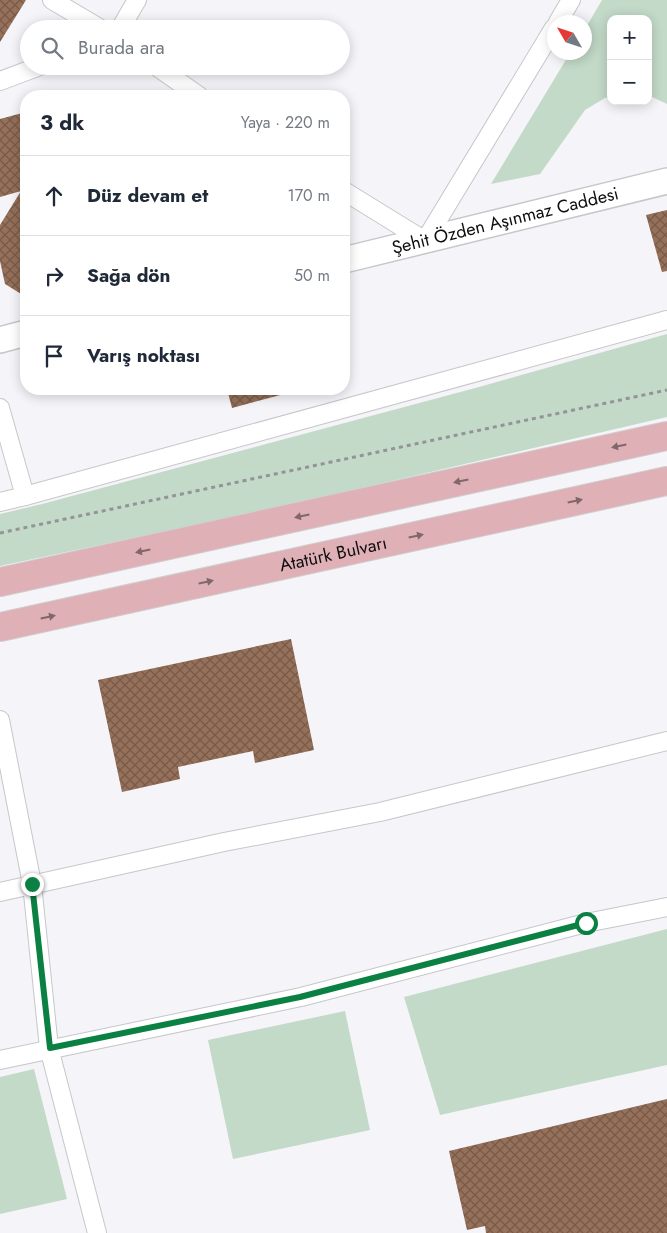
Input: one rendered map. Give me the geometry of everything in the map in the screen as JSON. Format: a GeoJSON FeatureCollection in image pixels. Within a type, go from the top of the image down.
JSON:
{"type":"FeatureCollection","features":[{"type":"Feature","properties":{"kind":"main road"},"geometry":{"type":"LineString","coordinates":[[0,582],[667,436]]}},
{"type":"Feature","properties":{"kind":"main road","name":"Atatürk Bulvarı"},"geometry":{"type":"LineString","coordinates":[[0,627],[667,481]]}},
{"type":"Feature","properties":{"kind":"street"},"geometry":{"type":"LineString","coordinates":[[52,0],[86,20]]}},
{"type":"Feature","properties":{"kind":"street"},"geometry":{"type":"LineString","coordinates":[[125,20],[137,0]]}},
{"type":"Feature","properties":{"kind":"street"},"geometry":{"type":"LineString","coordinates":[[562,15],[571,0]]}},
{"type":"Feature","properties":{"kind":"street"},"geometry":{"type":"LineString","coordinates":[[350,195],[425,241],[547,40]]}},
{"type":"Feature","properties":{"kind":"street"},"geometry":{"type":"LineString","coordinates":[[0,82],[20,74]]}},
{"type":"Feature","properties":{"kind":"street"},"geometry":{"type":"LineString","coordinates":[[169,75],[190,90]]}},
{"type":"Feature","properties":{"kind":"street","name":"Şehit Özden Aşınmaz Caddesi"},"geometry":{"type":"LineString","coordinates":[[350,259],[667,181]]}},
{"type":"Feature","properties":{"kind":"street"},"geometry":{"type":"LineString","coordinates":[[0,502],[667,320]]}},
{"type":"Feature","properties":{"kind":"street"},"geometry":{"type":"LineString","coordinates":[[0,340],[20,335]]}},
{"type":"Feature","properties":{"kind":"street"},"geometry":{"type":"LineString","coordinates":[[0,408],[25,496]]}},
{"type":"Feature","properties":{"kind":"street"},"geometry":{"type":"LineString","coordinates":[[0,720],[32,884],[50,1048],[97,1233]]}},
{"type":"Feature","properties":{"kind":"street"},"geometry":{"type":"LineString","coordinates":[[0,892],[224,842],[380,812],[667,742]]}},
{"type":"Feature","properties":{"kind":"street"},"geometry":{"type":"LineString","coordinates":[[0,1060],[300,997],[586,923],[667,907]]}},
{"type":"Feature","properties":{"kind":"path"},"geometry":{"type":"LineString","coordinates":[[0,533],[667,390]]}},
{"type":"Feature","properties":{"kind":"green space"},"geometry":{"type":"Polygon","coordinates":[[[602,0],[667,0],[667,104],[652,97],[652,15],[607,15],[607,98],[585,110],[540,174],[491,184],[566,60],[592,60],[592,17],[602,0]]]}},
{"type":"Feature","properties":{"kind":"green space"},"geometry":{"type":"Polygon","coordinates":[[[667,334],[667,417],[289,505],[0,566],[0,514],[479,387],[667,334]]]}},
{"type":"Feature","properties":{"kind":"green space"},"geometry":{"type":"Polygon","coordinates":[[[667,929],[667,1065],[440,1115],[404,997],[667,929]]]}},
{"type":"Feature","properties":{"kind":"green space"},"geometry":{"type":"Polygon","coordinates":[[[345,1011],[370,1130],[233,1159],[208,1040],[345,1011]]]}},
{"type":"Feature","properties":{"kind":"green space"},"geometry":{"type":"Polygon","coordinates":[[[34,1069],[67,1199],[0,1214],[0,1077],[34,1069]]]}},
{"type":"Feature","properties":{"kind":"building"},"geometry":{"type":"Polygon","coordinates":[[[0,0],[26,0],[0,42],[0,0]]]}},
{"type":"Feature","properties":{"kind":"building"},"geometry":{"type":"Polygon","coordinates":[[[20,114],[20,191],[0,197],[0,119],[20,114]]]}},
{"type":"Feature","properties":{"kind":"building"},"geometry":{"type":"Polygon","coordinates":[[[20,193],[20,293],[5,284],[0,261],[0,225],[20,193]]]}},
{"type":"Feature","properties":{"kind":"building"},"geometry":{"type":"Polygon","coordinates":[[[667,210],[667,271],[662,272],[646,215],[667,210]]]}},
{"type":"Feature","properties":{"kind":"building"},"geometry":{"type":"Polygon","coordinates":[[[229,395],[280,395],[232,408],[229,395]]]}},
{"type":"Feature","properties":{"kind":"building"},"geometry":{"type":"Polygon","coordinates":[[[291,639],[314,750],[255,763],[253,751],[178,767],[180,779],[122,792],[98,680],[291,639]]]}},
{"type":"Feature","properties":{"kind":"building"},"geometry":{"type":"Polygon","coordinates":[[[667,1099],[667,1233],[486,1233],[485,1226],[467,1230],[449,1151],[667,1099]]]}},
{"type":"Feature","properties":{"kind":"route"},"geometry":{"type":"LineString","coordinates":[[32,884],[50,1048],[300,997],[586,923]]}}]}
